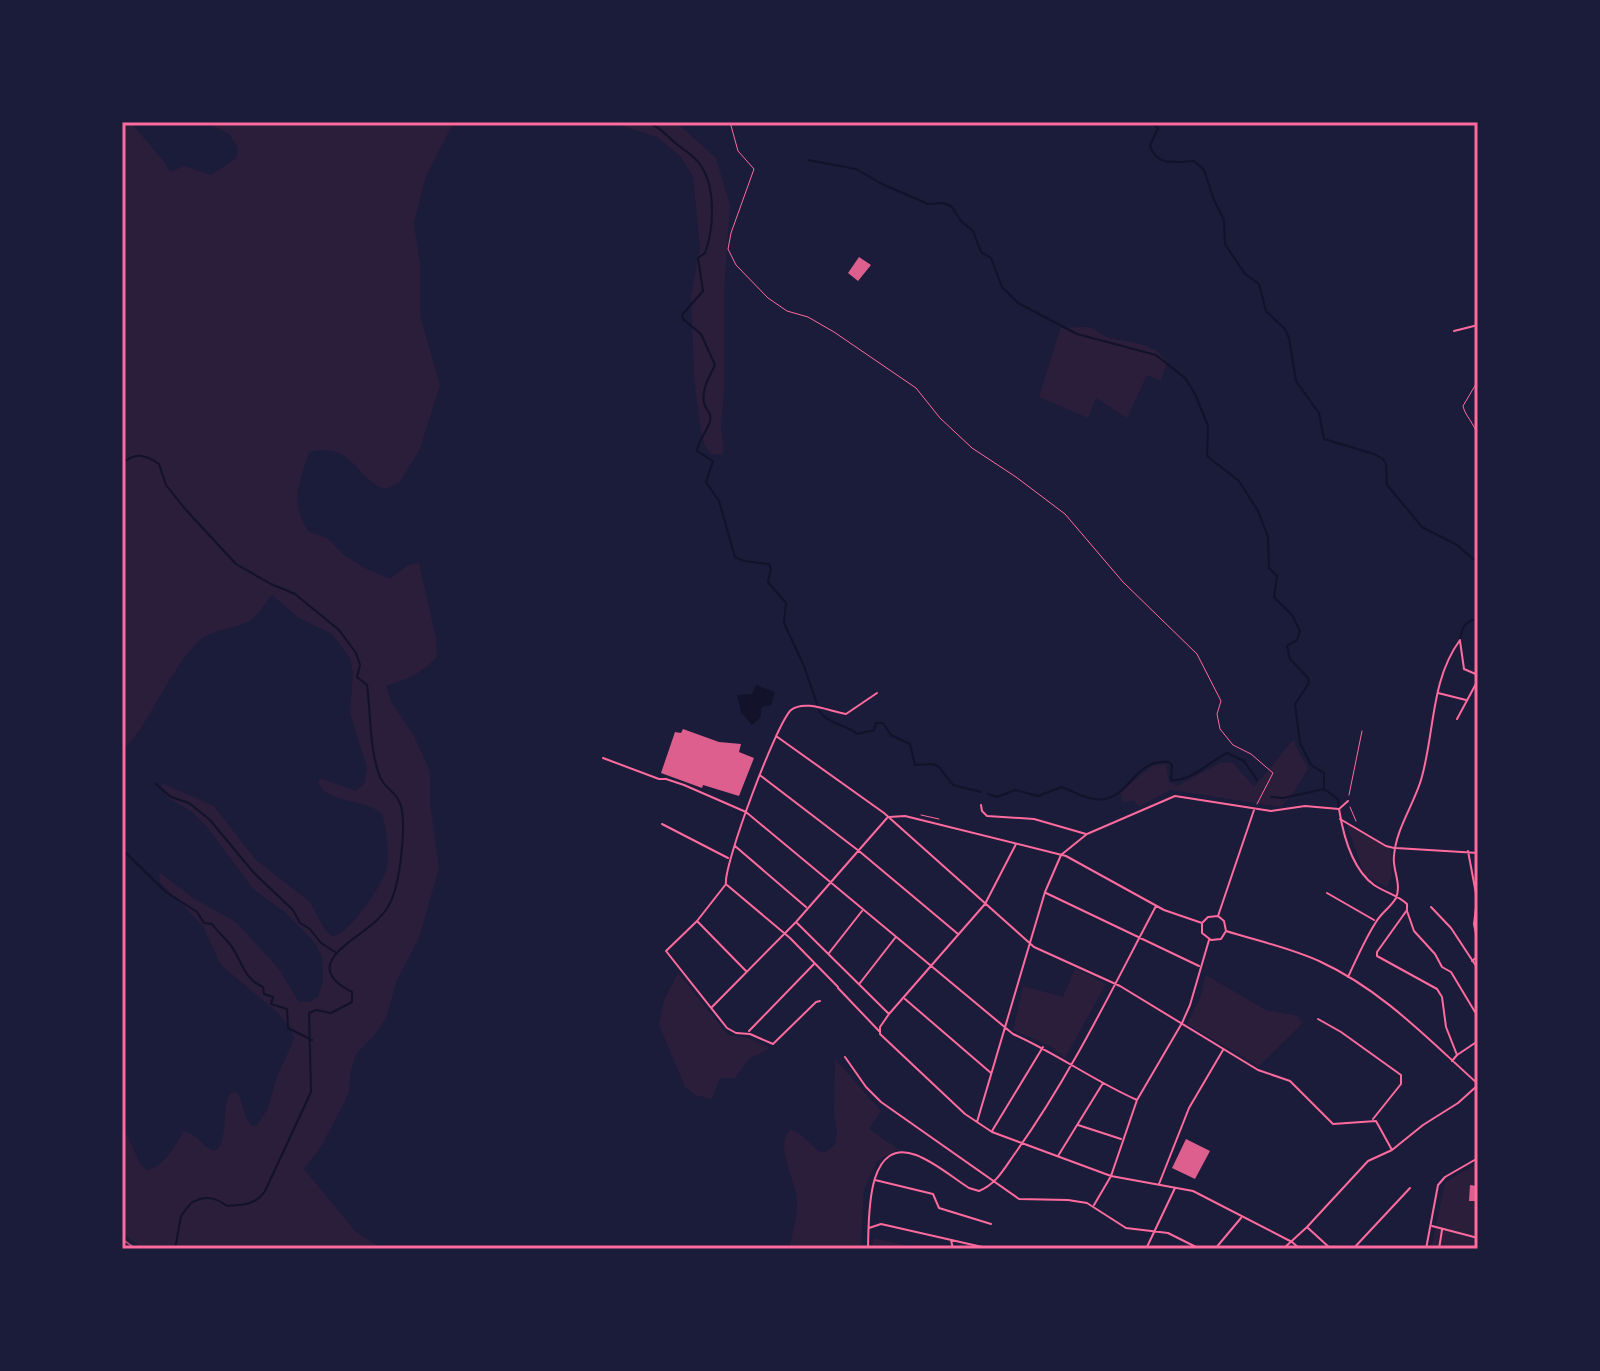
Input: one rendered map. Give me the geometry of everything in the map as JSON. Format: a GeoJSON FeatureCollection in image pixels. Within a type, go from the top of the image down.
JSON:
{"type":"FeatureCollection","features":[{"type":"Feature","properties":{"kind":"street"},"geometry":{"type":"LineString","coordinates":[[1454,331],[1478,325]]}},
{"type":"Feature","properties":{"kind":"street"},"geometry":{"type":"LineString","coordinates":[[1348,977],[1376,921],[1396,896],[1395,848],[1423,772],[1444,664],[1460,640],[1464,669],[1478,675]]}},
{"type":"Feature","properties":{"kind":"street"},"geometry":{"type":"LineString","coordinates":[[1457,719],[1478,680]]}},
{"type":"Feature","properties":{"kind":"street"},"geometry":{"type":"LineString","coordinates":[[877,693],[846,714],[822,708],[797,707],[790,712],[776,736],[746,812],[724,875],[726,884],[815,963],[879,1031],[976,1124],[1111,1176],[1193,1191],[1300,1249]]}},
{"type":"Feature","properties":{"kind":"street"},"geometry":{"type":"LineString","coordinates":[[1437,693],[1468,700]]}},
{"type":"Feature","properties":{"kind":"street"},"geometry":{"type":"LineString","coordinates":[[776,736],[888,817],[1030,944],[1115,984],[1264,1073],[1292,1083],[1333,1124],[1373,1120],[1379,1124],[1392,1150]]}},
{"type":"Feature","properties":{"kind":"street"},"geometry":{"type":"LineString","coordinates":[[603,758],[684,785],[746,812],[1005,1028],[1137,1100]]}},
{"type":"Feature","properties":{"kind":"street"},"geometry":{"type":"LineString","coordinates":[[761,776],[859,851],[959,935]]}},
{"type":"Feature","properties":{"kind":"street"},"geometry":{"type":"LineString","coordinates":[[976,1124],[1045,892],[1061,855],[1087,834],[1163,800],[1179,796],[1277,812],[1305,806],[1339,809],[1348,801]]}},
{"type":"Feature","properties":{"kind":"street"},"geometry":{"type":"LineString","coordinates":[[981,805],[987,816],[1034,819],[1087,834]]}},
{"type":"Feature","properties":{"kind":"street"},"geometry":{"type":"LineString","coordinates":[[1218,916],[1254,809]]}},
{"type":"Feature","properties":{"kind":"street"},"geometry":{"type":"LineString","coordinates":[[1339,809],[1344,838],[1365,876],[1372,884],[1406,902],[1415,933],[1443,969],[1453,973],[1478,1017]]}},
{"type":"Feature","properties":{"kind":"street"},"geometry":{"type":"LineString","coordinates":[[711,1008],[796,922],[888,817],[905,816],[1061,855],[1156,906],[1202,923]]}},
{"type":"Feature","properties":{"kind":"street"},"geometry":{"type":"LineString","coordinates":[[1340,819],[1386,846],[1478,853]]}},
{"type":"Feature","properties":{"kind":"street"},"geometry":{"type":"LineString","coordinates":[[662,824],[729,859]]}},
{"type":"Feature","properties":{"kind":"street"},"geometry":{"type":"LineString","coordinates":[[879,1031],[889,1014],[985,904],[1016,844]]}},
{"type":"Feature","properties":{"kind":"street"},"geometry":{"type":"LineString","coordinates":[[734,846],[808,908]]}},
{"type":"Feature","properties":{"kind":"street"},"geometry":{"type":"LineString","coordinates":[[1468,851],[1478,899],[1474,924],[1478,944]]}},
{"type":"Feature","properties":{"kind":"street"},"geometry":{"type":"LineString","coordinates":[[726,884],[697,921],[666,951],[711,1008],[730,1031],[747,1033],[773,1044],[820,1001]]}},
{"type":"Feature","properties":{"kind":"street"},"geometry":{"type":"LineString","coordinates":[[1045,892],[1200,967]]}},
{"type":"Feature","properties":{"kind":"street"},"geometry":{"type":"LineString","coordinates":[[1327,893],[1376,921]]}},
{"type":"Feature","properties":{"kind":"street"},"geometry":{"type":"LineString","coordinates":[[868,1249],[874,1180],[881,1163],[898,1154],[910,1153],[969,1188],[979,1191],[994,1182],[1072,1066],[1156,906]]}},
{"type":"Feature","properties":{"kind":"street"},"geometry":{"type":"LineString","coordinates":[[1431,907],[1451,928],[1478,969]]}},
{"type":"Feature","properties":{"kind":"street"},"geometry":{"type":"LineString","coordinates":[[829,954],[863,910]]}},
{"type":"Feature","properties":{"kind":"street"},"geometry":{"type":"LineString","coordinates":[[1407,910],[1377,954],[1379,958],[1437,989],[1442,997],[1446,1027],[1457,1055]]}},
{"type":"Feature","properties":{"kind":"street"},"geometry":{"type":"LineString","coordinates":[[1218,916],[1224,921],[1226,931],[1221,939],[1209,940],[1202,933],[1202,923],[1208,917],[1218,916]]}},
{"type":"Feature","properties":{"kind":"street"},"geometry":{"type":"LineString","coordinates":[[697,921],[747,972]]}},
{"type":"Feature","properties":{"kind":"street"},"geometry":{"type":"LineString","coordinates":[[796,922],[889,1014]]}},
{"type":"Feature","properties":{"kind":"street"},"geometry":{"type":"LineString","coordinates":[[1226,931],[1305,955],[1348,977],[1395,1009],[1478,1084],[1458,1103],[1392,1150],[1368,1161],[1283,1249]]}},
{"type":"Feature","properties":{"kind":"street"},"geometry":{"type":"LineString","coordinates":[[859,984],[896,937]]}},
{"type":"Feature","properties":{"kind":"street"},"geometry":{"type":"LineString","coordinates":[[1093,1206],[1111,1176],[1137,1100],[1190,1005],[1209,940]]}},
{"type":"Feature","properties":{"kind":"street"},"geometry":{"type":"LineString","coordinates":[[1472,961],[1478,956]]}},
{"type":"Feature","properties":{"kind":"street"},"geometry":{"type":"LineString","coordinates":[[747,1033],[815,963]]}},
{"type":"Feature","properties":{"kind":"street"},"geometry":{"type":"LineString","coordinates":[[904,998],[991,1074]]}},
{"type":"Feature","properties":{"kind":"street"},"geometry":{"type":"LineString","coordinates":[[1318,1019],[1401,1075],[1401,1084],[1373,1120]]}},
{"type":"Feature","properties":{"kind":"street"},"geometry":{"type":"LineString","coordinates":[[1452,1061],[1475,1043],[1478,1045]]}},
{"type":"Feature","properties":{"kind":"street"},"geometry":{"type":"LineString","coordinates":[[992,1132],[1043,1047]]}},
{"type":"Feature","properties":{"kind":"street"},"geometry":{"type":"LineString","coordinates":[[1159,1184],[1189,1108],[1224,1049]]}},
{"type":"Feature","properties":{"kind":"street"},"geometry":{"type":"LineString","coordinates":[[845,1057],[881,1102],[1019,1199],[1068,1200],[1093,1206],[1126,1228],[1168,1233],[1200,1249]]}},
{"type":"Feature","properties":{"kind":"street"},"geometry":{"type":"LineString","coordinates":[[1057,1157],[1103,1083]]}},
{"type":"Feature","properties":{"kind":"street"},"geometry":{"type":"LineString","coordinates":[[1078,1125],[1122,1140]]}},
{"type":"Feature","properties":{"kind":"street"},"geometry":{"type":"LineString","coordinates":[[1426,1249],[1438,1185],[1445,1177],[1478,1158]]}},
{"type":"Feature","properties":{"kind":"street"},"geometry":{"type":"LineString","coordinates":[[874,1180],[933,1194],[939,1208],[991,1224]]}},
{"type":"Feature","properties":{"kind":"street"},"geometry":{"type":"LineString","coordinates":[[1146,1249],[1176,1187]]}},
{"type":"Feature","properties":{"kind":"street"},"geometry":{"type":"LineString","coordinates":[[1353,1249],[1410,1188]]}},
{"type":"Feature","properties":{"kind":"street"},"geometry":{"type":"LineString","coordinates":[[1215,1249],[1242,1217]]}},
{"type":"Feature","properties":{"kind":"street"},"geometry":{"type":"LineString","coordinates":[[869,1228],[881,1224],[991,1249]]}},
{"type":"Feature","properties":{"kind":"street"},"geometry":{"type":"LineString","coordinates":[[1430,1226],[1478,1238]]}},
{"type":"Feature","properties":{"kind":"street"},"geometry":{"type":"LineString","coordinates":[[1307,1227],[1331,1249]]}},
{"type":"Feature","properties":{"kind":"street"},"geometry":{"type":"LineString","coordinates":[[1439,1249],[1442,1229]]}},
{"type":"Feature","properties":{"kind":"street"},"geometry":{"type":"LineString","coordinates":[[951,1240],[953,1249]]}},
{"type":"Feature","properties":{"kind":"path"},"geometry":{"type":"LineString","coordinates":[[730,122],[738,151],[754,169],[731,233],[728,249],[736,265],[768,298],[787,311],[808,317],[834,332],[916,388],[940,418],[972,448],[1016,477],[1074,523],[1123,582],[1197,654],[1221,701],[1217,714],[1220,729],[1233,745],[1251,754],[1273,773],[1254,809]]}},
{"type":"Feature","properties":{"kind":"path"},"geometry":{"type":"LineString","coordinates":[[1476,384],[1463,406],[1475,424],[1478,437]]}},
{"type":"Feature","properties":{"kind":"path"},"geometry":{"type":"LineString","coordinates":[[1359,830],[1348,801],[1362,731]]}},
{"type":"Feature","properties":{"kind":"path"},"geometry":{"type":"LineString","coordinates":[[916,815],[941,820]]}},
{"type":"Feature","properties":{"kind":"shaded area"},"geometry":{"type":"Polygon","coordinates":[[[122,122],[130,122],[170,172],[184,166],[211,175],[236,158],[238,148],[229,134],[205,122],[454,122],[426,176],[414,223],[420,263],[420,315],[440,385],[420,449],[400,482],[386,489],[376,485],[346,457],[336,452],[309,452],[298,492],[299,510],[308,531],[327,538],[344,555],[367,569],[390,579],[408,565],[419,563],[436,638],[437,656],[432,662],[414,675],[386,686],[391,701],[414,736],[430,771],[430,802],[439,868],[419,938],[397,980],[386,1018],[356,1054],[349,1092],[322,1145],[304,1169],[356,1232],[383,1249],[144,1249],[122,1233],[122,1125],[141,1165],[147,1170],[164,1160],[183,1132],[213,1151],[218,1149],[230,1093],[236,1092],[249,1122],[252,1126],[257,1125],[267,1110],[294,1039],[291,1029],[277,1012],[221,965],[202,925],[160,882],[159,872],[192,897],[237,923],[279,969],[299,1002],[309,1002],[318,997],[323,981],[322,956],[315,943],[286,913],[253,889],[208,828],[191,811],[168,798],[161,788],[162,783],[214,806],[255,859],[310,902],[325,930],[332,936],[355,920],[371,898],[386,870],[388,850],[382,814],[366,805],[330,794],[318,783],[320,778],[356,791],[364,784],[367,768],[350,713],[353,673],[350,658],[332,634],[299,618],[272,595],[251,619],[214,632],[196,644],[122,752],[122,122]]]}},
{"type":"Feature","properties":{"kind":"shaded area"},"geometry":{"type":"Polygon","coordinates":[[[609,122],[676,122],[716,158],[730,205],[724,291],[722,455],[711,454],[704,444],[694,377],[691,295],[700,248],[693,177],[681,157],[657,137],[609,122]]]}},
{"type":"Feature","properties":{"kind":"shaded area"},"geometry":{"type":"Polygon","coordinates":[[[1061,326],[1090,328],[1107,337],[1142,344],[1156,351],[1167,362],[1161,381],[1147,375],[1127,418],[1096,398],[1088,418],[1039,397],[1061,326]]]}},
{"type":"Feature","properties":{"kind":"shaded area"},"geometry":{"type":"Polygon","coordinates":[[[756,685],[775,692],[771,705],[762,707],[760,718],[752,725],[741,712],[737,695],[752,694],[756,685]]]}},
{"type":"Feature","properties":{"kind":"shaded area"},"geometry":{"type":"Polygon","coordinates":[[[1293,740],[1308,769],[1281,807],[1170,790],[1139,807],[1134,801],[1123,802],[1120,792],[1152,766],[1166,764],[1169,782],[1177,786],[1220,763],[1233,763],[1254,787],[1293,740]]]}},
{"type":"Feature","properties":{"kind":"shaded area"},"geometry":{"type":"Polygon","coordinates":[[[1346,823],[1391,849],[1392,876],[1387,887],[1365,876],[1346,823]]]}},
{"type":"Feature","properties":{"kind":"shaded area"},"geometry":{"type":"Polygon","coordinates":[[[1075,968],[1106,984],[1065,1058],[1050,1046],[1013,1030],[1023,986],[1063,997],[1075,968]]]}},
{"type":"Feature","properties":{"kind":"shaded area"},"geometry":{"type":"Polygon","coordinates":[[[678,973],[728,1035],[749,1038],[770,1048],[749,1059],[735,1078],[720,1078],[712,1099],[695,1095],[685,1087],[659,1025],[664,1000],[678,973]]]}},
{"type":"Feature","properties":{"kind":"shaded area"},"geometry":{"type":"Polygon","coordinates":[[[1206,975],[1266,1010],[1298,1016],[1303,1023],[1259,1066],[1187,1024],[1200,998],[1206,975]]]}},
{"type":"Feature","properties":{"kind":"shaded area"},"geometry":{"type":"Polygon","coordinates":[[[835,1059],[881,1111],[869,1129],[898,1149],[877,1161],[864,1190],[861,1249],[789,1249],[797,1204],[785,1156],[785,1137],[790,1130],[795,1131],[824,1153],[835,1145],[835,1059]]]}},
{"type":"Feature","properties":{"kind":"shaded area"},"geometry":{"type":"Polygon","coordinates":[[[1478,1163],[1478,1249],[1431,1249],[1445,1182],[1478,1163]]]}},
{"type":"Feature","properties":{"kind":"shaded area"},"geometry":{"type":"Polygon","coordinates":[[[874,1238],[922,1249],[871,1249],[874,1238]]]}},
{"type":"Feature","properties":{"kind":"building"},"geometry":{"type":"Polygon","coordinates":[[[859,257],[871,265],[858,281],[848,273],[859,257]]]}},
{"type":"Feature","properties":{"kind":"building"},"geometry":{"type":"Polygon","coordinates":[[[683,729],[719,742],[741,744],[739,752],[754,758],[739,796],[703,785],[702,788],[661,773],[675,732],[681,733],[683,729]]]}},
{"type":"Feature","properties":{"kind":"building"},"geometry":{"type":"Polygon","coordinates":[[[1186,1139],[1210,1151],[1195,1179],[1172,1168],[1186,1139]]]}},
{"type":"Feature","properties":{"kind":"building"},"geometry":{"type":"Polygon","coordinates":[[[1470,1185],[1477,1186],[1476,1201],[1469,1201],[1470,1185]]]}},
{"type":"Feature","properties":{"kind":"waterway"},"geometry":{"type":"LineString","coordinates":[[647,122],[698,162],[706,175],[711,197],[712,221],[708,243],[705,253],[698,258],[703,291],[682,315],[701,334],[715,365],[704,393],[710,421],[697,451],[713,461],[706,482],[719,501],[735,557],[769,564],[768,582],[786,603],[784,623],[817,704]]}},
{"type":"Feature","properties":{"kind":"waterway"},"geometry":{"type":"LineString","coordinates":[[1151,122],[1158,128],[1150,146],[1157,157],[1168,162],[1194,161],[1204,170],[1224,220],[1225,244],[1245,274],[1259,284],[1266,311],[1285,329],[1296,381],[1319,413],[1324,439],[1383,459],[1387,485],[1422,527],[1457,545],[1478,563]]}},
{"type":"Feature","properties":{"kind":"waterway"},"geometry":{"type":"LineString","coordinates":[[808,160],[856,169],[928,204],[951,206],[961,221],[973,231],[981,252],[991,258],[1002,287],[1018,303],[1077,334],[1156,355],[1185,378],[1208,426],[1207,456],[1239,481],[1258,511],[1268,537],[1269,568],[1277,576],[1274,597],[1292,615],[1300,631],[1297,640],[1287,646],[1290,659],[1309,683],[1295,704],[1300,743],[1311,765],[1324,773],[1324,789]]}},
{"type":"Feature","properties":{"kind":"waterway"},"geometry":{"type":"LineString","coordinates":[[122,464],[140,456],[159,464],[166,485],[236,564],[295,594],[339,630],[356,653],[360,665],[357,677],[367,685],[376,766],[382,781],[399,801],[403,820],[399,873],[390,904],[331,962],[330,972],[337,982],[352,992],[352,1002],[331,1013],[316,1010],[309,1013],[311,1092],[265,1191],[253,1202],[243,1205],[227,1206],[210,1198],[191,1203],[181,1216],[175,1249]]}},
{"type":"Feature","properties":{"kind":"waterway"},"geometry":{"type":"LineString","coordinates":[[1460,639],[1465,625],[1478,619]]}},
{"type":"Feature","properties":{"kind":"waterway"},"geometry":{"type":"LineString","coordinates":[[819,711],[857,734],[874,730],[876,723],[883,723],[891,735],[910,744],[915,765],[933,764],[953,785],[981,792]]}},
{"type":"Feature","properties":{"kind":"waterway"},"geometry":{"type":"LineString","coordinates":[[988,794],[997,797],[1015,790],[1038,796],[1062,787],[1088,798],[1105,799],[1114,796],[1141,771],[1157,762],[1169,762],[1172,765],[1171,780],[1178,780],[1193,775],[1227,753],[1244,761],[1257,780]]}},
{"type":"Feature","properties":{"kind":"waterway"},"geometry":{"type":"LineString","coordinates":[[156,784],[171,797],[189,803],[210,820],[254,873],[293,910],[300,923],[335,952]]}},
{"type":"Feature","properties":{"kind":"waterway"},"geometry":{"type":"LineString","coordinates":[[1271,797],[1283,798],[1324,789],[1338,799],[1339,809]]}},
{"type":"Feature","properties":{"kind":"waterway"},"geometry":{"type":"LineString","coordinates":[[126,853],[166,892],[197,912],[204,923],[212,924],[229,943],[251,979],[263,987],[264,994],[273,997],[271,1004],[287,1009],[288,1028],[312,1040]]}},
{"type":"Feature","properties":{"kind":"railway"},"geometry":{"type":"LineString","coordinates":[[122,1239],[136,1249]]}}]}
